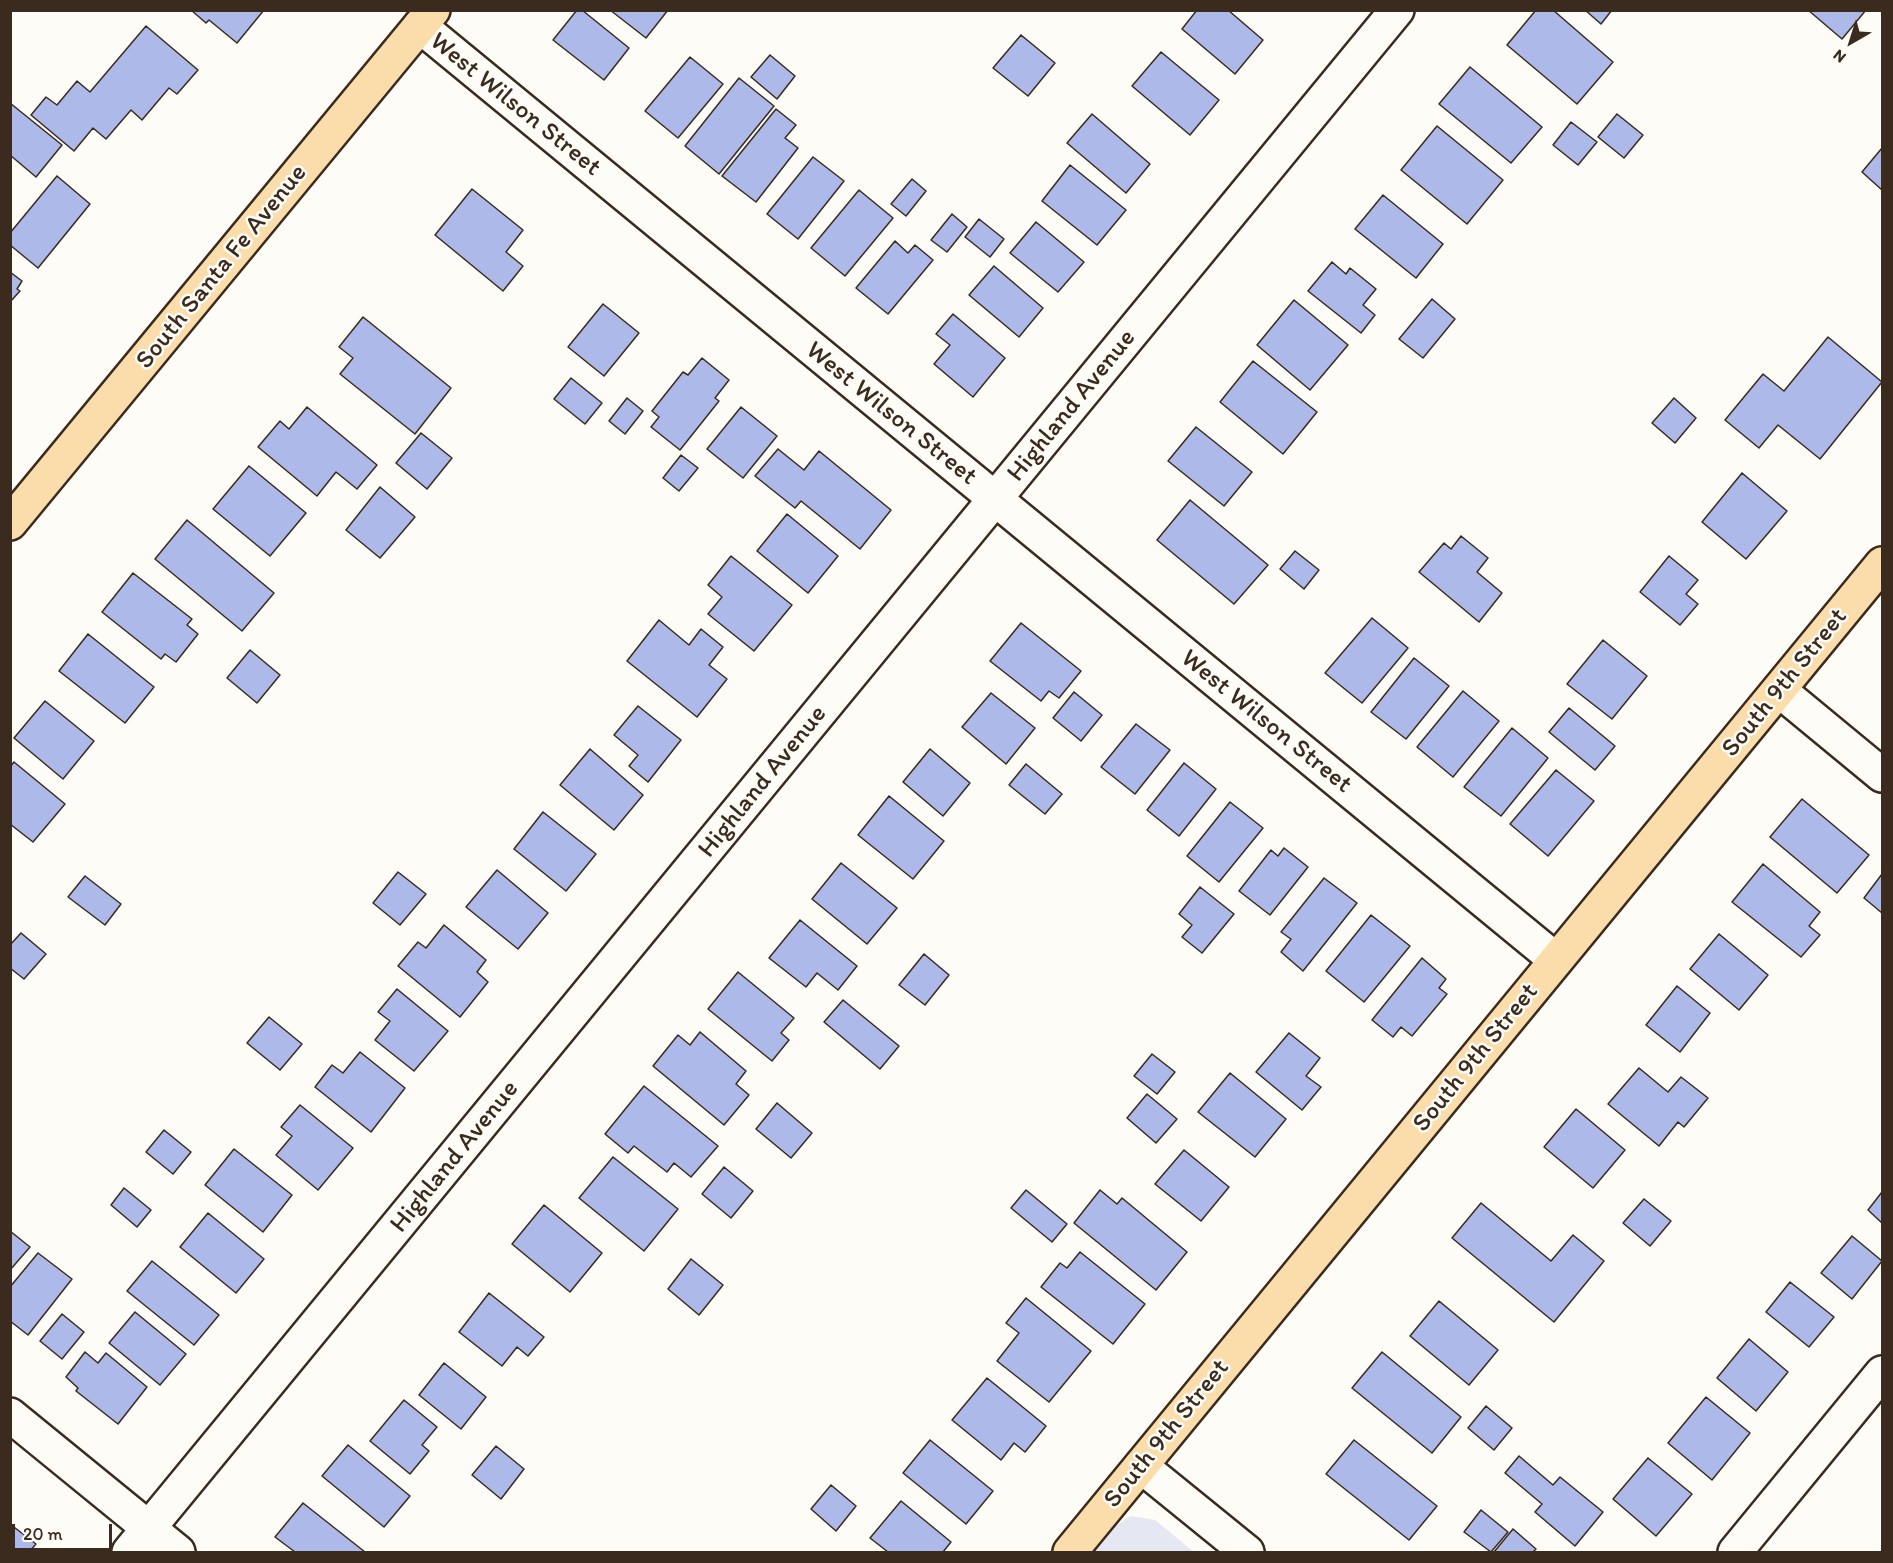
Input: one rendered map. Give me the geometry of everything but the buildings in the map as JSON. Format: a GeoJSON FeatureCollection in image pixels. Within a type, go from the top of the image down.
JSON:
{"type":"FeatureCollection","features":[{"type":"Feature","properties":{"kind":"main road","name":"South Santa Fe Avenue"},"geometry":{"type":"LineString","coordinates":[[10,523],[426,18]]}},
{"type":"Feature","properties":{"kind":"main road","name":"South 9th Street"},"geometry":{"type":"LineString","coordinates":[[1070,1552],[1882,564]]}},
{"type":"Feature","properties":{"kind":"street","name":"Highland Avenue"},"geometry":{"type":"LineString","coordinates":[[139,1541],[1397,10]]}},
{"type":"Feature","properties":{"kind":"street","name":"West Wilson Street"},"geometry":{"type":"LineString","coordinates":[[426,18],[995,500],[1556,960]]}},
{"type":"Feature","properties":{"kind":"street"},"geometry":{"type":"LineString","coordinates":[[1779,690],[1882,775]]}},
{"type":"Feature","properties":{"kind":"street"},"geometry":{"type":"LineString","coordinates":[[1735,1552],[1882,1373]]}},
{"type":"Feature","properties":{"kind":"street"},"geometry":{"type":"LineString","coordinates":[[10,1415],[139,1541],[178,1552]]}},
{"type":"Feature","properties":{"kind":"street"},"geometry":{"type":"LineString","coordinates":[[1141,1466],[1247,1552]]}},
{"type":"Feature","properties":{"kind":"shaded area"},"geometry":{"type":"Polygon","coordinates":[[[1131,1516],[1155,1520],[1194,1552],[1095,1552],[1117,1525],[1131,1516]]]}}]}
